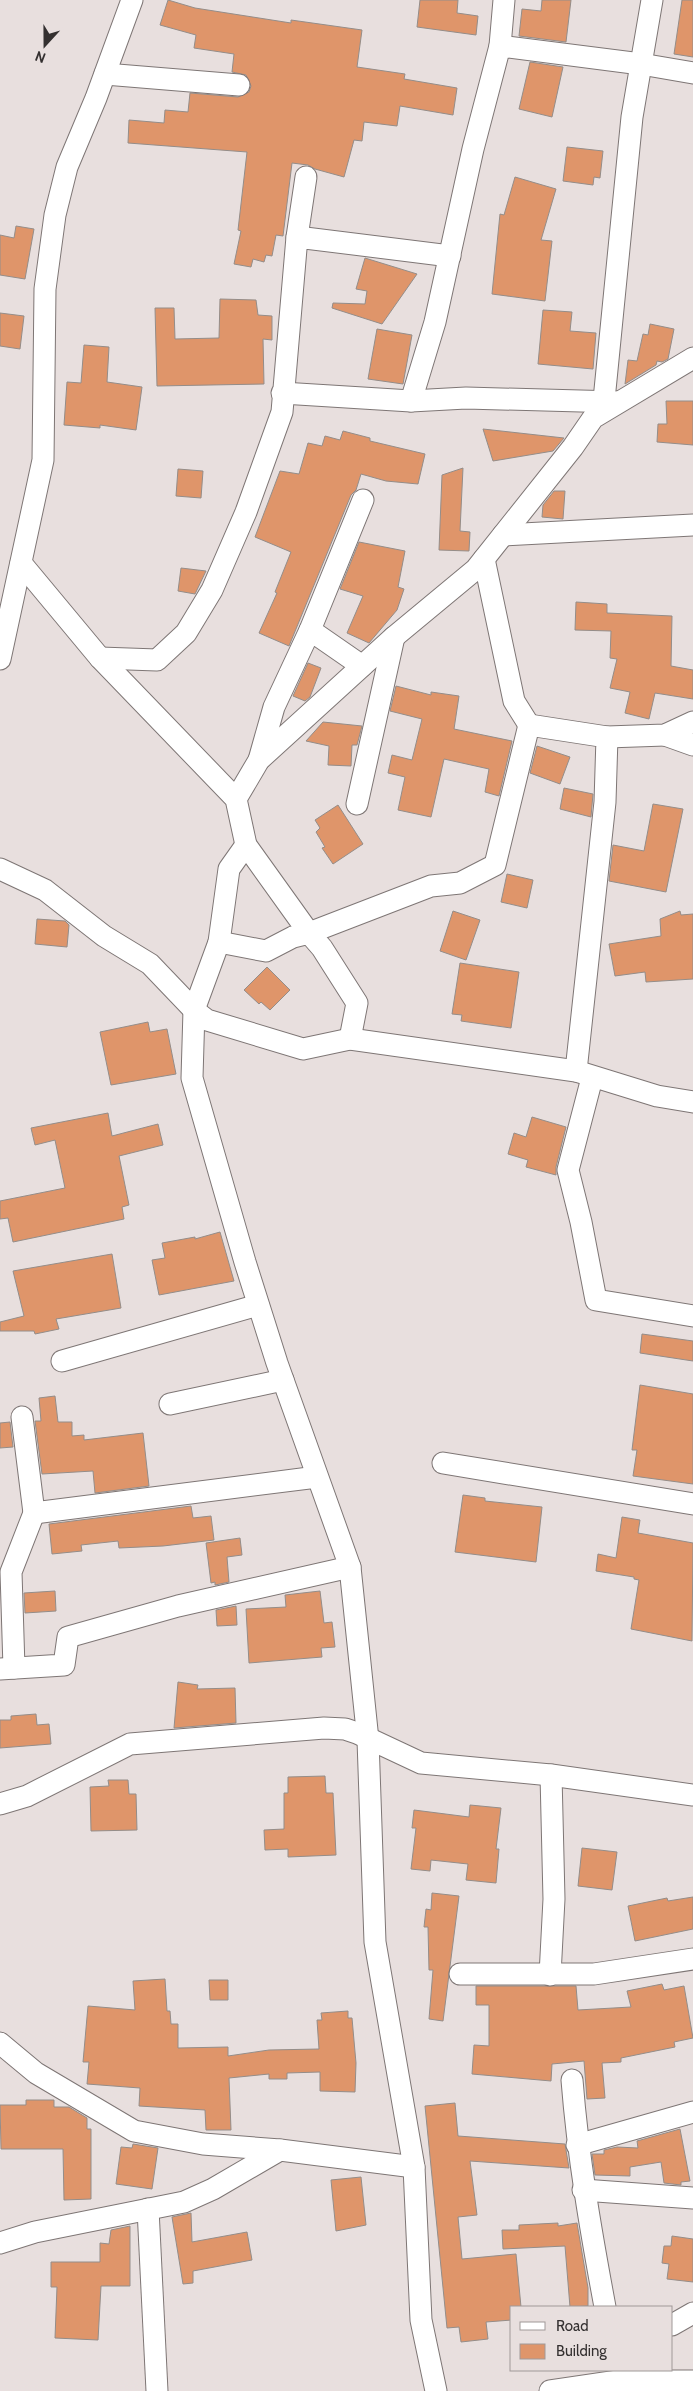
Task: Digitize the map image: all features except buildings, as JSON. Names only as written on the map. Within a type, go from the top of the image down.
[{"type":"street","points":[[0,659],[5,609],[21,563],[43,460],[45,289],[55,215],[67,167],[105,74],[132,0]]},
{"type":"street","points":[[411,401],[435,322],[473,150],[500,46],[504,0]]},
{"type":"street","points":[[612,402],[632,117],[652,0]]},
{"type":"street","points":[[500,46],[641,64],[693,73]]},
{"type":"street","points":[[105,74],[239,85]]},
{"type":"street","points":[[100,658],[157,660],[186,633],[212,590],[246,512],[282,412],[282,393],[297,237],[306,177]]},
{"type":"street","points":[[297,237],[450,256]]},
{"type":"street","points":[[259,760],[394,637],[476,569],[573,447],[593,418],[612,402],[690,364]]},
{"type":"street","points":[[282,393],[411,401],[466,398],[612,402]]},
{"type":"street","points":[[236,799],[259,760],[274,707],[310,630],[363,500]]},
{"type":"street","points":[[503,535],[693,525]]},
{"type":"street","points":[[219,942],[266,951],[293,937],[310,933],[432,886],[460,883],[495,865],[529,724],[514,701],[484,559]]},
{"type":"street","points":[[21,563],[100,658],[236,799],[246,845],[322,948],[357,1003],[350,1039]]},
{"type":"street","points":[[310,630],[362,666]]},
{"type":"street","points":[[357,804],[394,637]]},
{"type":"street","points":[[665,735],[693,722]]},
{"type":"street","points":[[529,724],[607,737],[665,735],[693,745]]},
{"type":"street","points":[[607,737],[605,802],[584,1075],[568,1170],[581,1222],[596,1300],[693,1316]]},
{"type":"street","points":[[246,845],[229,869],[219,942],[194,1010],[192,1078],[258,1305],[282,1380],[350,1567],[368,1740],[375,1942],[414,2168],[422,2320],[436,2391]]},
{"type":"street","points":[[0,869],[45,890],[104,936],[150,964],[206,1020],[303,1049],[350,1039],[584,1075],[657,1096],[693,1102]]},
{"type":"street","points":[[62,1361],[258,1305]]},
{"type":"street","points":[[170,1404],[282,1380]]},
{"type":"street","points":[[22,1416],[34,1513],[11,1572],[7,1668],[64,1665],[68,1637],[178,1606],[350,1567]]},
{"type":"street","points":[[443,1463],[693,1504]]},
{"type":"street","points":[[34,1513],[317,1477]]},
{"type":"street","points":[[0,1804],[27,1796],[130,1744],[324,1728],[345,1729],[357,1733],[368,1740],[422,1763],[551,1775],[692,1792]]},
{"type":"street","points":[[550,1975],[554,1899],[551,1775]]},
{"type":"street","points":[[460,1974],[594,1974],[693,1959]]},
{"type":"street","points":[[0,2043],[36,2072],[134,2131],[202,2144],[280,2150],[414,2168]]},
{"type":"street","points":[[572,2080],[583,2190],[605,2306]]},
{"type":"street","points":[[577,2145],[693,2112]]},
{"type":"street","points":[[0,2243],[35,2232],[184,2202],[213,2189],[280,2150]]},
{"type":"street","points":[[583,2190],[693,2198]]},
{"type":"street","points":[[148,2209],[157,2391]]},
{"type":"street","points":[[673,2324],[693,2313]]},
{"type":"street","points":[[550,2391],[618,2381],[693,2381]]}]
